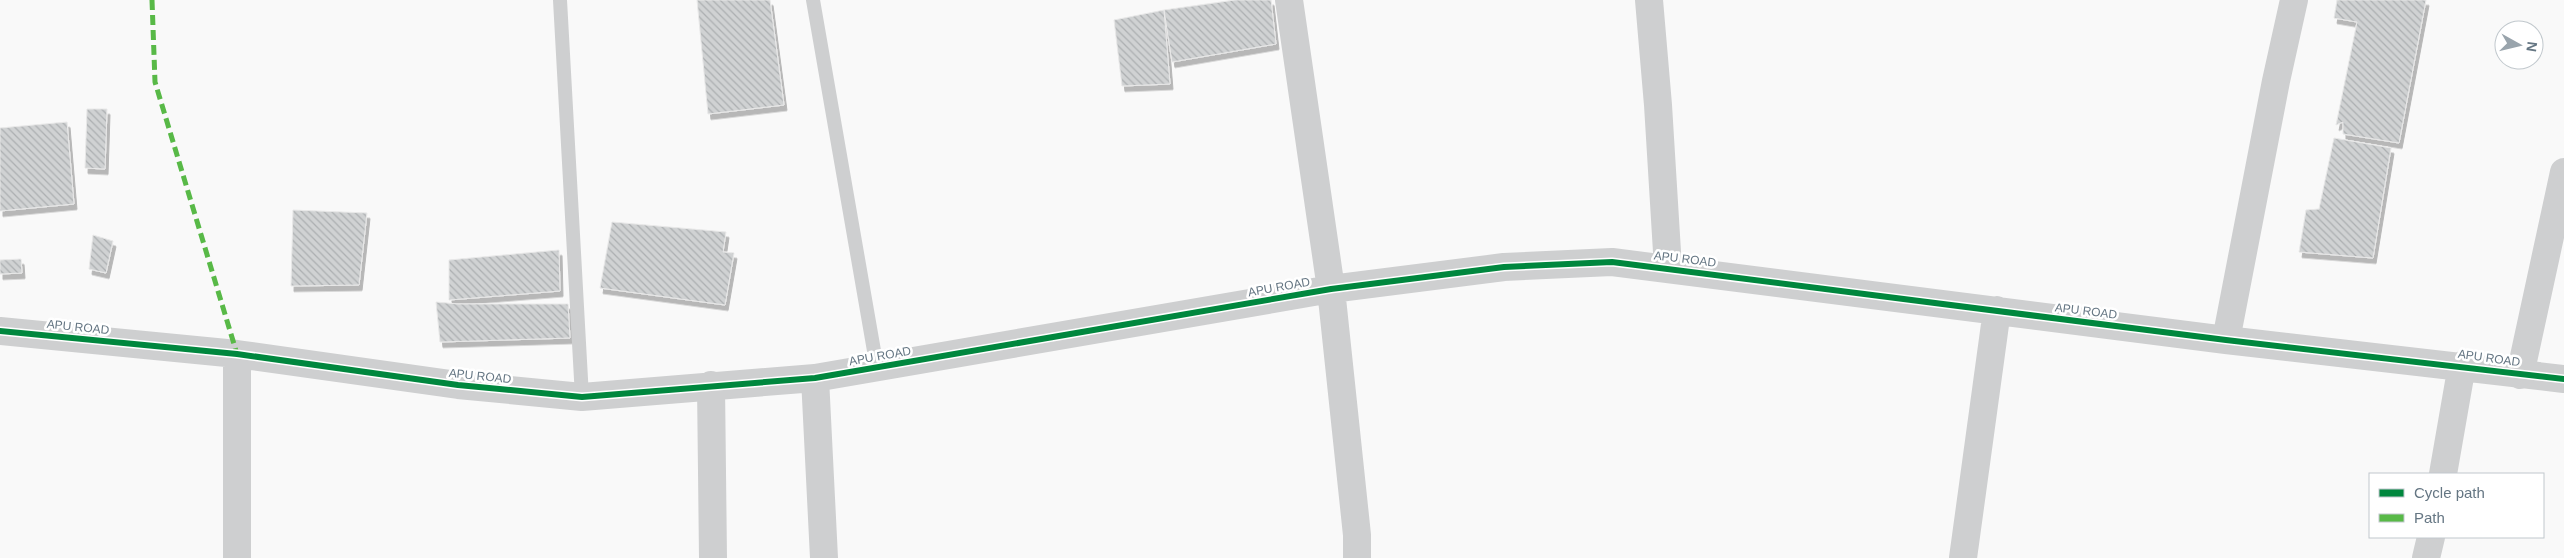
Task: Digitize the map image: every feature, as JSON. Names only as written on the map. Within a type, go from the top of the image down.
[{"type":"street","points":[[1289,0],[1332,289],[1357,535],[1357,558]]},
{"type":"street","points":[[1649,0],[1658,105],[1668,268]]},
{"type":"street","points":[[2226,340],[2276,81],[2294,0]]},
{"type":"street","points":[[2520,374],[2564,172]]},
{"type":"street","name":"APU ROAD","points":[[0,331],[237,354],[458,385],[582,398],[712,385],[815,378],[1332,289],[1504,267],[1612,262],[2226,340],[2462,365],[2520,374],[2564,378]]},
{"type":"street","points":[[1963,558],[1997,310]]},
{"type":"street","points":[[237,354],[237,558]]},
{"type":"street","points":[[2443,473],[2462,365]]},
{"type":"street","points":[[815,378],[824,558]]},
{"type":"street","points":[[712,385],[713,558]]},
{"type":"street","points":[[2426,558],[2431,538]]},
{"type":"lane","points":[[560,0],[582,398]]},
{"type":"lane","points":[[813,0],[877,368]]},
{"type":"building","points":[[697,0],[770,0],[784,105],[708,114]]},
{"type":"building","points":[[1235,0],[1271,0],[1276,44],[1172,62],[1164,10]]},
{"type":"building","points":[[2337,0],[2426,0],[2399,143],[2343,134],[2343,122],[2336,125],[2357,22],[2334,18]]},
{"type":"building","points":[[1164,10],[1170,84],[1122,86],[1114,20]]},
{"type":"building","points":[[87,109],[107,109],[105,169],[85,168]]},
{"type":"building","points":[[67,122],[74,204],[0,211],[0,128]]},
{"type":"building","points":[[2334,138],[2391,148],[2373,258],[2299,252],[2306,210],[2319,209]]},
{"type":"building","points":[[293,210],[367,213],[359,285],[291,286]]},
{"type":"building","points":[[612,222],[726,232],[723,252],[734,253],[725,305],[600,288]]},
{"type":"building","points":[[93,235],[113,241],[106,273],[89,269]]},
{"type":"building","points":[[559,250],[560,291],[449,300],[449,260]]},
{"type":"building","points":[[21,259],[22,273],[0,274],[0,260]]},
{"type":"building","points":[[436,302],[458,304],[568,304],[570,338],[440,342]]},
{"type":"marked path","points":[[152,0],[155,82],[237,354]]},
{"type":"cycle path","points":[[0,331],[237,354],[458,385],[582,397],[815,378],[1331,289],[1504,267],[1612,262],[2226,340],[2564,379]]}]
